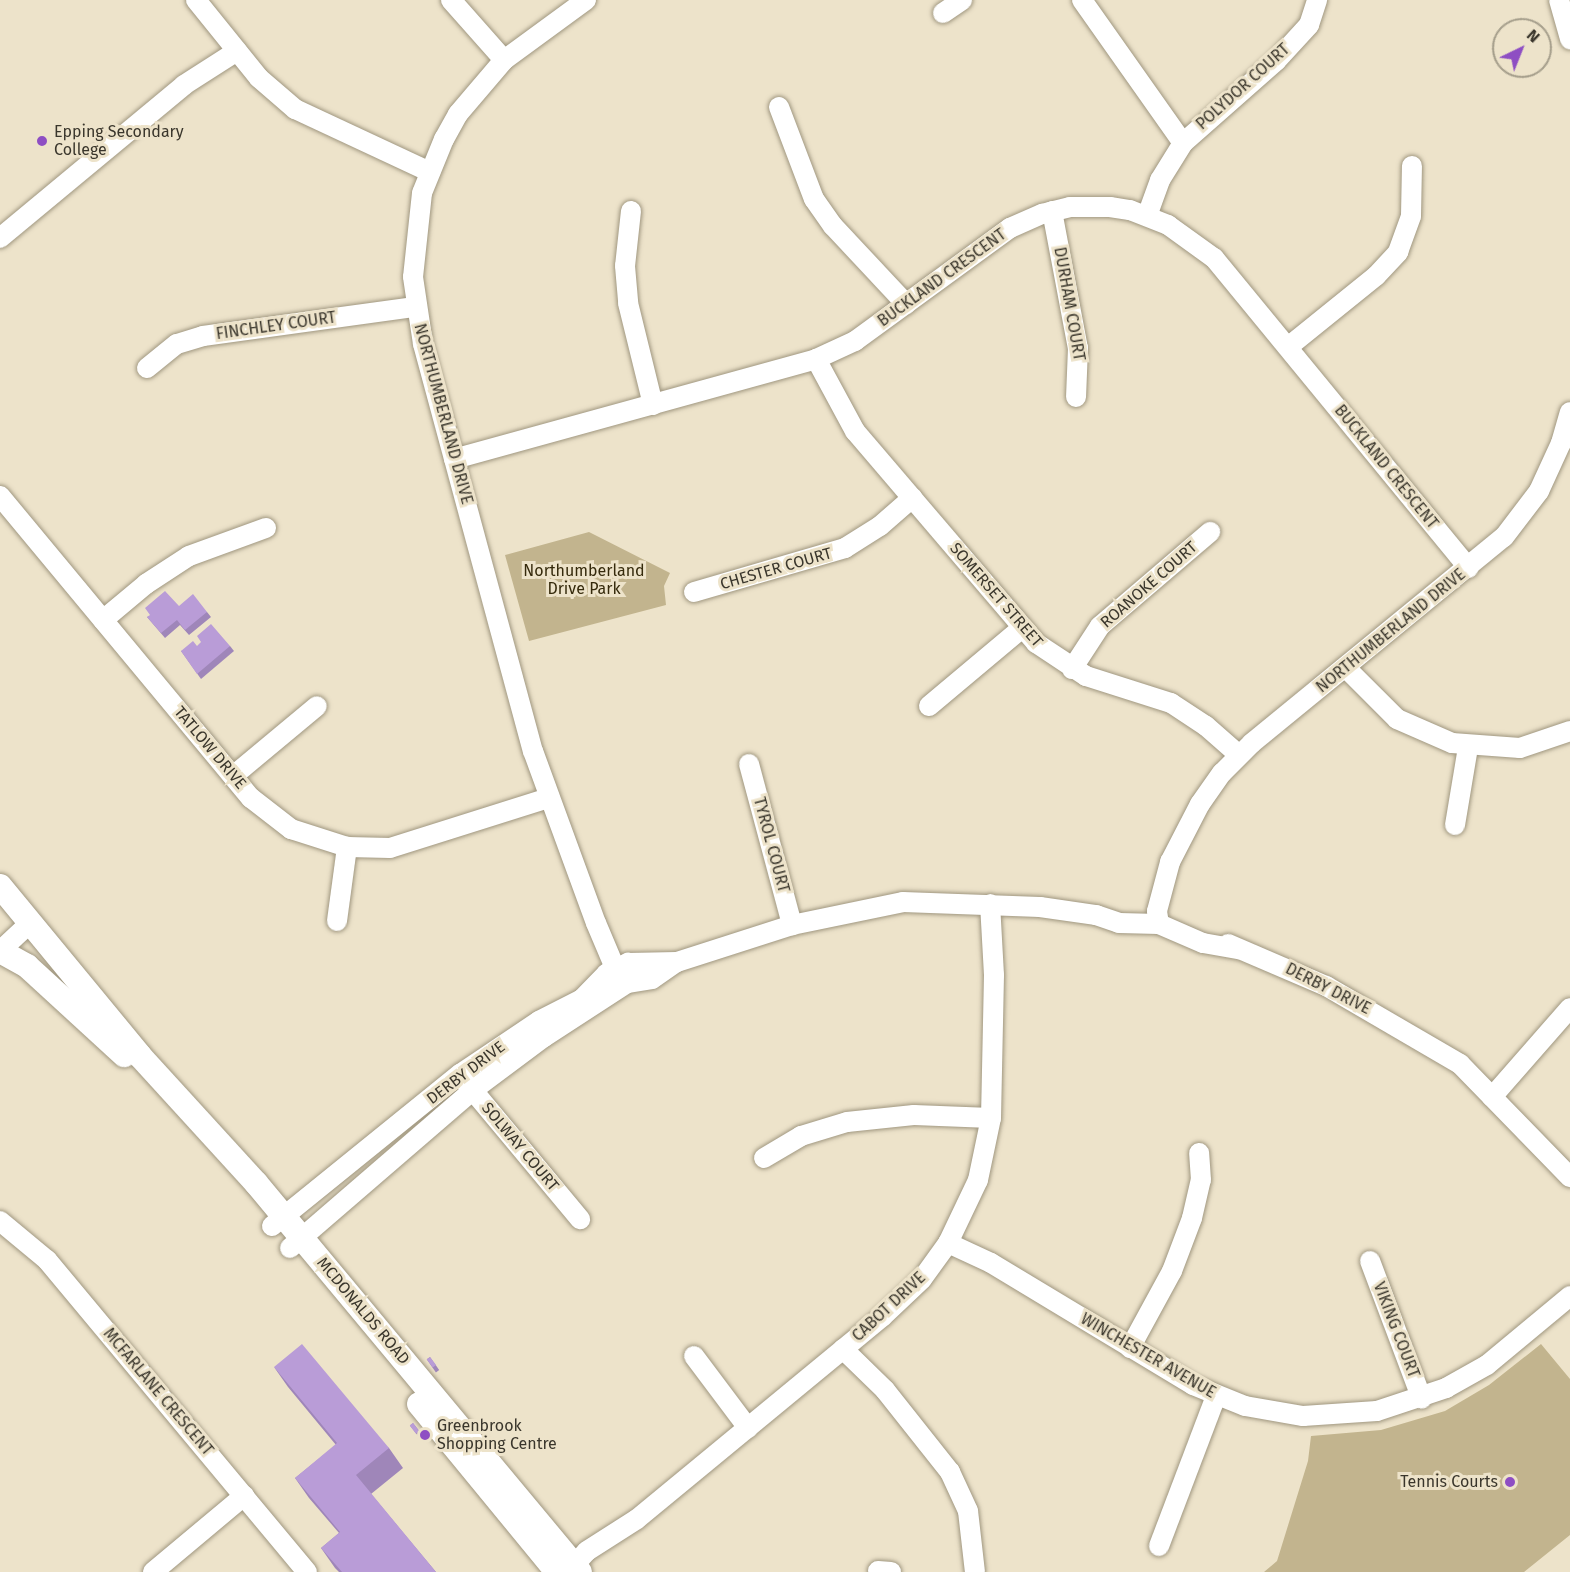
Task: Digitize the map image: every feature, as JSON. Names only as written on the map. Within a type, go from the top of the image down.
[{"type":"main road","name":"MCDONALDS ROAD","points":[[4,899],[30,923],[572,1570]]},
{"type":"main road","points":[[0,951],[27,966],[170,1097]]},
{"type":"main road","name":"MCDONALDS ROAD","points":[[140,1056],[170,1097],[278,1221]]},
{"type":"street","points":[[196,0],[278,97],[295,109],[319,123],[433,164]]},
{"type":"street","points":[[451,0],[504,60]]},
{"type":"street","name":"NORTHUMBERLAND DRIVE","points":[[586,0],[504,60],[459,114],[433,164],[416,224],[415,307],[454,459],[546,791],[622,972]]},
{"type":"street","points":[[943,13],[962,0]]},
{"type":"street","points":[[1082,0],[1184,142]]},
{"type":"street","name":"POLYDOR COURT","points":[[1147,216],[1165,171],[1184,142],[1276,61],[1309,25],[1317,0]]},
{"type":"street","points":[[1559,0],[1570,39]]},
{"type":"street","points":[[0,238],[233,45]]},
{"type":"street","points":[[778,107],[806,185],[818,206],[906,304]]},
{"type":"street","points":[[1288,347],[1376,276],[1398,252],[1411,216],[1412,166]]},
{"type":"street","name":"BUCKLAND CRESCENT","points":[[454,459],[816,359],[855,341],[994,238],[1026,220],[1052,211],[1088,206],[1147,216],[1183,233],[1214,258],[1469,568]]},
{"type":"street","points":[[631,211],[625,266],[628,303],[653,405]]},
{"type":"street","name":"DURHAM COURT","points":[[1052,211],[1078,348],[1076,397]]},
{"type":"street","name":"FINCHLEY COURT","points":[[147,368],[177,344],[203,336],[415,307]]},
{"type":"street","name":"SOMERSET STREET","points":[[816,359],[844,415],[1022,628],[1072,669],[1171,703],[1206,726],[1239,755]]},
{"type":"street","name":"NORTHUMBERLAND DRIVE","points":[[1161,916],[1175,890],[1186,832],[1210,789],[1239,755],[1504,537],[1539,490],[1561,443],[1570,412]]},
{"type":"street","name":"TATLOW DRIVE","points":[[0,496],[233,776],[262,809],[291,830],[347,847],[371,849],[408,845],[546,791]]},
{"type":"street","name":"CHESTER COURT","points":[[694,592],[845,548],[880,526],[912,498]]},
{"type":"street","points":[[103,620],[146,584],[189,556],[266,528]]},
{"type":"street","name":"ROANOKE COURT","points":[[1072,669],[1100,626],[1210,532]]},
{"type":"street","points":[[929,706],[1022,628]]},
{"type":"street","points":[[1346,668],[1398,719],[1433,737],[1467,747],[1520,748],[1570,731]]},
{"type":"street","points":[[233,776],[317,706]]},
{"type":"street","points":[[1455,825],[1467,747]]},
{"type":"street","name":"TYROL COURT","points":[[749,764],[792,925]]},
{"type":"street","points":[[337,921],[347,847]]},
{"type":"street","name":"DERBY DRIVE","points":[[278,1221],[460,1074],[538,1021],[582,999],[622,972],[677,962],[792,925],[864,912],[904,913],[934,906],[995,905],[1096,915],[1119,923],[1161,916],[1326,986],[1414,1036],[1461,1077],[1492,1097],[1570,1177]]},
{"type":"street","name":"CABOT DRIVE","points":[[572,1570],[748,1428],[905,1296],[951,1239],[978,1180],[991,1118],[995,905]]},
{"type":"street","points":[[0,951],[30,923]]},
{"type":"street","name":"DERBY DRIVE","points":[[296,1243],[473,1090],[544,1037],[622,972]]},
{"type":"street","points":[[1492,1097],[1570,1008]]},
{"type":"street","name":"SOLWAY COURT","points":[[460,1074],[580,1219]]},
{"type":"street","points":[[764,1158],[801,1136],[847,1122],[914,1115],[991,1118]]},
{"type":"street","points":[[1130,1348],[1172,1271],[1192,1218],[1202,1180],[1199,1154]]},
{"type":"street","name":"MCFARLANE CRESCENT","points":[[0,1221],[47,1260],[307,1572]]},
{"type":"street","name":"WINCHESTER AVENUE","points":[[951,1239],[1130,1348],[1216,1396],[1274,1413],[1331,1417],[1377,1411],[1422,1399],[1487,1365],[1570,1296]]},
{"type":"street","name":"VIKING COURT","points":[[1370,1261],[1422,1399]]},
{"type":"street","points":[[847,1345],[937,1453],[961,1491],[973,1533],[975,1572]]},
{"type":"street","points":[[694,1356],[748,1428]]},
{"type":"street","points":[[1160,1546],[1216,1396]]},
{"type":"street","points":[[153,1572],[244,1496]]},
{"type":"green space","name":"Northumberland Drive Park","points":[[589,532],[670,573],[664,586],[666,605],[529,641],[505,555]]},
{"type":"green space","points":[[1541,1344],[1570,1379],[1570,1535],[1524,1572],[1264,1572],[1277,1561],[1308,1461],[1311,1436],[1381,1430],[1445,1411],[1489,1385]]},
{"type":"building","points":[[165,591],[179,606],[193,594],[207,612],[185,630],[177,620],[161,633],[147,617],[150,615],[145,608]]},
{"type":"building","points":[[211,624],[230,646],[197,674],[181,651],[193,641],[197,646],[201,642],[197,636]]},
{"type":"building","points":[[302,1344],[389,1448],[356,1475],[436,1572],[342,1572],[321,1548],[340,1532],[295,1478],[337,1443],[274,1367]]},
{"type":"building","points":[[430,1357],[436,1365],[433,1367],[427,1359]]},
{"type":"building","points":[[413,1423],[419,1431],[416,1433],[410,1425]]},
{"type":"place","name":"Epping Secondary College","points":[[42,141]]},
{"type":"place","name":"Greenbrook Shopping Centre","points":[[425,1435]]},
{"type":"place","name":"Tennis Courts","points":[[1510,1482]]}]
